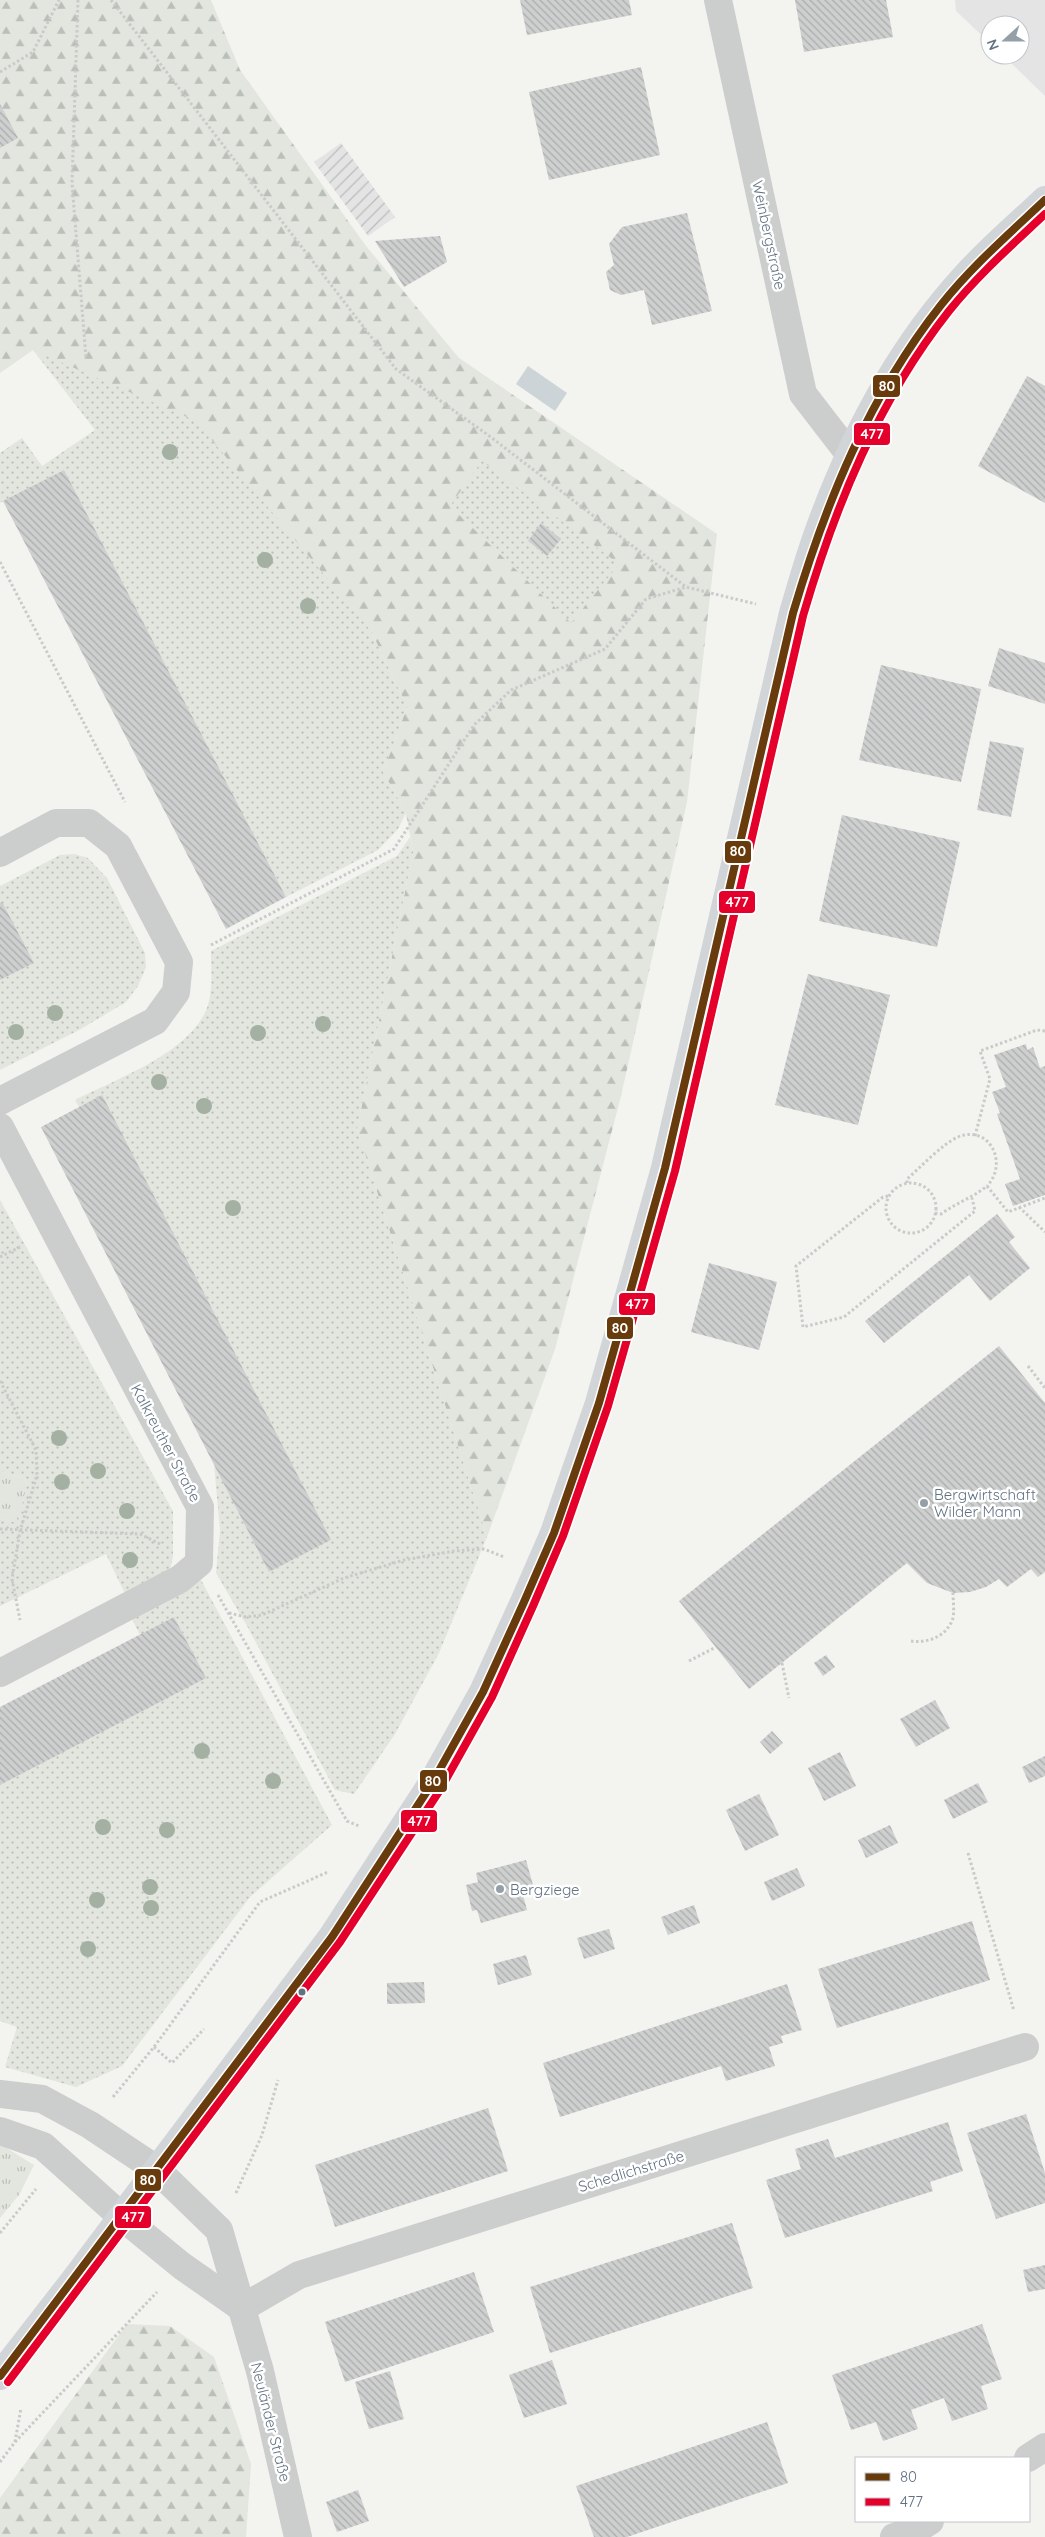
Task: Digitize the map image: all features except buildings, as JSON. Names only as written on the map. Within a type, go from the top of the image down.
[{"type":"main road","points":[[0,2376],[332,1937],[431,1785],[483,1692],[554,1533],[599,1403],[665,1168],[793,613],[818,531],[850,455],[887,385],[926,325],[966,276],[1045,200]]},
{"type":"street","name":"Weinbergstraße","points":[[718,0],[803,394],[850,455]]},
{"type":"street","points":[[0,853],[56,823],[90,823],[118,846],[179,962],[176,992],[155,1022],[0,1101]]},
{"type":"street","name":"Kalkreuther Straße","points":[[0,1127],[200,1507],[199,1563]]},
{"type":"street","points":[[0,1673],[180,1579],[199,1563]]},
{"type":"street","name":"Schedlichstraße","points":[[242,2308],[299,2276],[1025,2047]]},
{"type":"street","points":[[0,2094],[42,2099],[90,2124],[156,2169]]},
{"type":"street","points":[[0,2131],[43,2146],[60,2159],[122,2217],[182,2266],[242,2308]]},
{"type":"street","name":"Neuländer Straße","points":[[156,2169],[219,2230],[273,2424],[298,2537]]},
{"type":"street","points":[[1030,2457],[1045,2447]]},
{"type":"street","points":[[894,2537],[916,2530],[928,2522]]},
{"type":"path","points":[[0,72],[33,52],[59,0]]},
{"type":"path","points":[[78,0],[72,183],[86,358]]},
{"type":"path","points":[[111,0],[396,369],[488,434],[686,587],[793,613]]},
{"type":"path","points":[[0,562],[134,820],[118,846]]},
{"type":"path","points":[[179,962],[394,849],[474,725],[511,690],[605,649],[646,600],[686,587]]},
{"type":"path","points":[[976,1136],[990,1079],[980,1051],[1037,1030],[1045,1031]]},
{"type":"path","points":[[907,1183],[907,1179],[957,1138],[976,1136],[991,1145],[996,1153],[997,1171],[987,1186],[972,1198],[954,1205],[941,1214],[935,1213]]},
{"type":"path","points":[[888,1196],[886,1213],[889,1221],[902,1232],[920,1231],[927,1227],[935,1213],[934,1198],[923,1185],[907,1183],[899,1185],[888,1196],[884,1197],[796,1266],[803,1327],[844,1317],[975,1211],[972,1198]]},
{"type":"path","points":[[987,1186],[1008,1212],[1045,1198]]},
{"type":"path","points":[[1019,1208],[1045,1232]]},
{"type":"path","points":[[1028,1366],[1045,1388]]},
{"type":"path","points":[[0,1381],[36,1450],[37,1475],[20,1531],[12,1579],[20,1619],[38,1654]]},
{"type":"path","points":[[0,1529],[140,1534],[199,1563],[347,1821],[395,1842]]},
{"type":"path","points":[[228,1613],[246,1617],[262,1615],[344,1578],[404,1560],[454,1551],[484,1549],[538,1569]]},
{"type":"path","points":[[911,1641],[925,1643],[940,1635],[952,1621],[953,1592]]},
{"type":"path","points":[[689,1661],[716,1648]]},
{"type":"path","points":[[782,1663],[789,1698]]},
{"type":"path","points":[[968,1854],[1025,2047]]},
{"type":"path","points":[[90,2124],[154,2047],[260,1902],[332,1870]]},
{"type":"path","points":[[154,2047],[172,2063],[204,2029]]},
{"type":"path","points":[[219,2230],[262,2135],[278,2080]]},
{"type":"path","points":[[0,2233],[60,2159]]},
{"type":"path","points":[[0,2462],[15,2442],[182,2266]]},
{"type":"shaded area","points":[[955,0],[1045,0],[1045,96],[1013,65],[1030,65],[1030,15],[980,15],[980,34],[956,11]]},
{"type":"shaded area","points":[[341,143],[395,217],[368,236],[314,162]]},
{"type":"shaded area","points":[[528,366],[567,393],[555,411],[516,384]]},
{"type":"green space","points":[[0,0],[211,0],[240,70],[366,246],[459,358],[717,534],[687,802],[621,1096],[555,1349],[487,1537],[357,1129],[413,852],[406,813],[383,772],[407,707],[371,631],[33,350],[0,373]]},
{"type":"green space","points":[[33,350],[196,421],[371,631],[407,707],[383,772],[406,813],[398,829],[378,850],[286,897],[64,470],[0,503],[0,453],[22,438],[42,466],[95,430]]},
{"type":"green space","points":[[482,461],[619,564],[571,623],[450,506]]},
{"type":"green space","points":[[410,837],[413,852],[357,1129],[487,1537],[439,1653],[395,1734],[354,1794],[335,1790],[247,1626],[216,1573],[220,1530],[214,1464],[269,1572],[331,1540],[75,1100],[151,1062],[187,1037],[200,1022],[210,999],[211,951],[397,856]]},
{"type":"green space","points":[[74,854],[88,858],[107,878],[145,953],[146,967],[138,986],[126,1002],[81,1029],[0,1070],[0,980],[34,963],[0,903],[0,886],[60,855]]},
{"type":"green space","points":[[0,1200],[173,1511],[173,1557],[169,1574],[127,1598],[106,1554],[0,1606],[0,1518],[13,1522],[19,1519],[27,1484],[24,1478],[0,1471]]},
{"type":"green space","points":[[0,1471],[24,1478],[27,1484],[19,1520],[13,1522],[0,1518]]},
{"type":"green space","points":[[201,1580],[332,1825],[250,1897],[122,2066],[76,2087],[5,2067],[17,2027],[0,2021],[0,1785],[205,1677],[174,1617],[140,1635],[131,1617]]},
{"type":"green space","points":[[0,2144],[34,2165],[19,2195],[0,2218]]},
{"type":"green space","points":[[127,2324],[170,2326],[214,2357],[251,2464],[246,2537],[0,2537],[0,2498]]},
{"type":"transit line","name":"80","points":[[0,2376],[332,1937],[431,1785],[483,1692],[554,1533],[599,1403],[665,1168],[793,613],[835,491],[871,413],[915,340],[965,277],[1045,200]]},
{"type":"transit line","name":"477","points":[[8,2382],[340,1942],[440,1790],[492,1697],[563,1536],[608,1406],[675,1171],[803,616],[829,535],[861,456],[880,418],[924,345],[949,311],[972,285],[1045,214]]},
{"type":"place","name":"Bergwirtschaft Wilder Mann","points":[[924,1503]]},
{"type":"place","name":"Bergziege","points":[[500,1889]]}]
